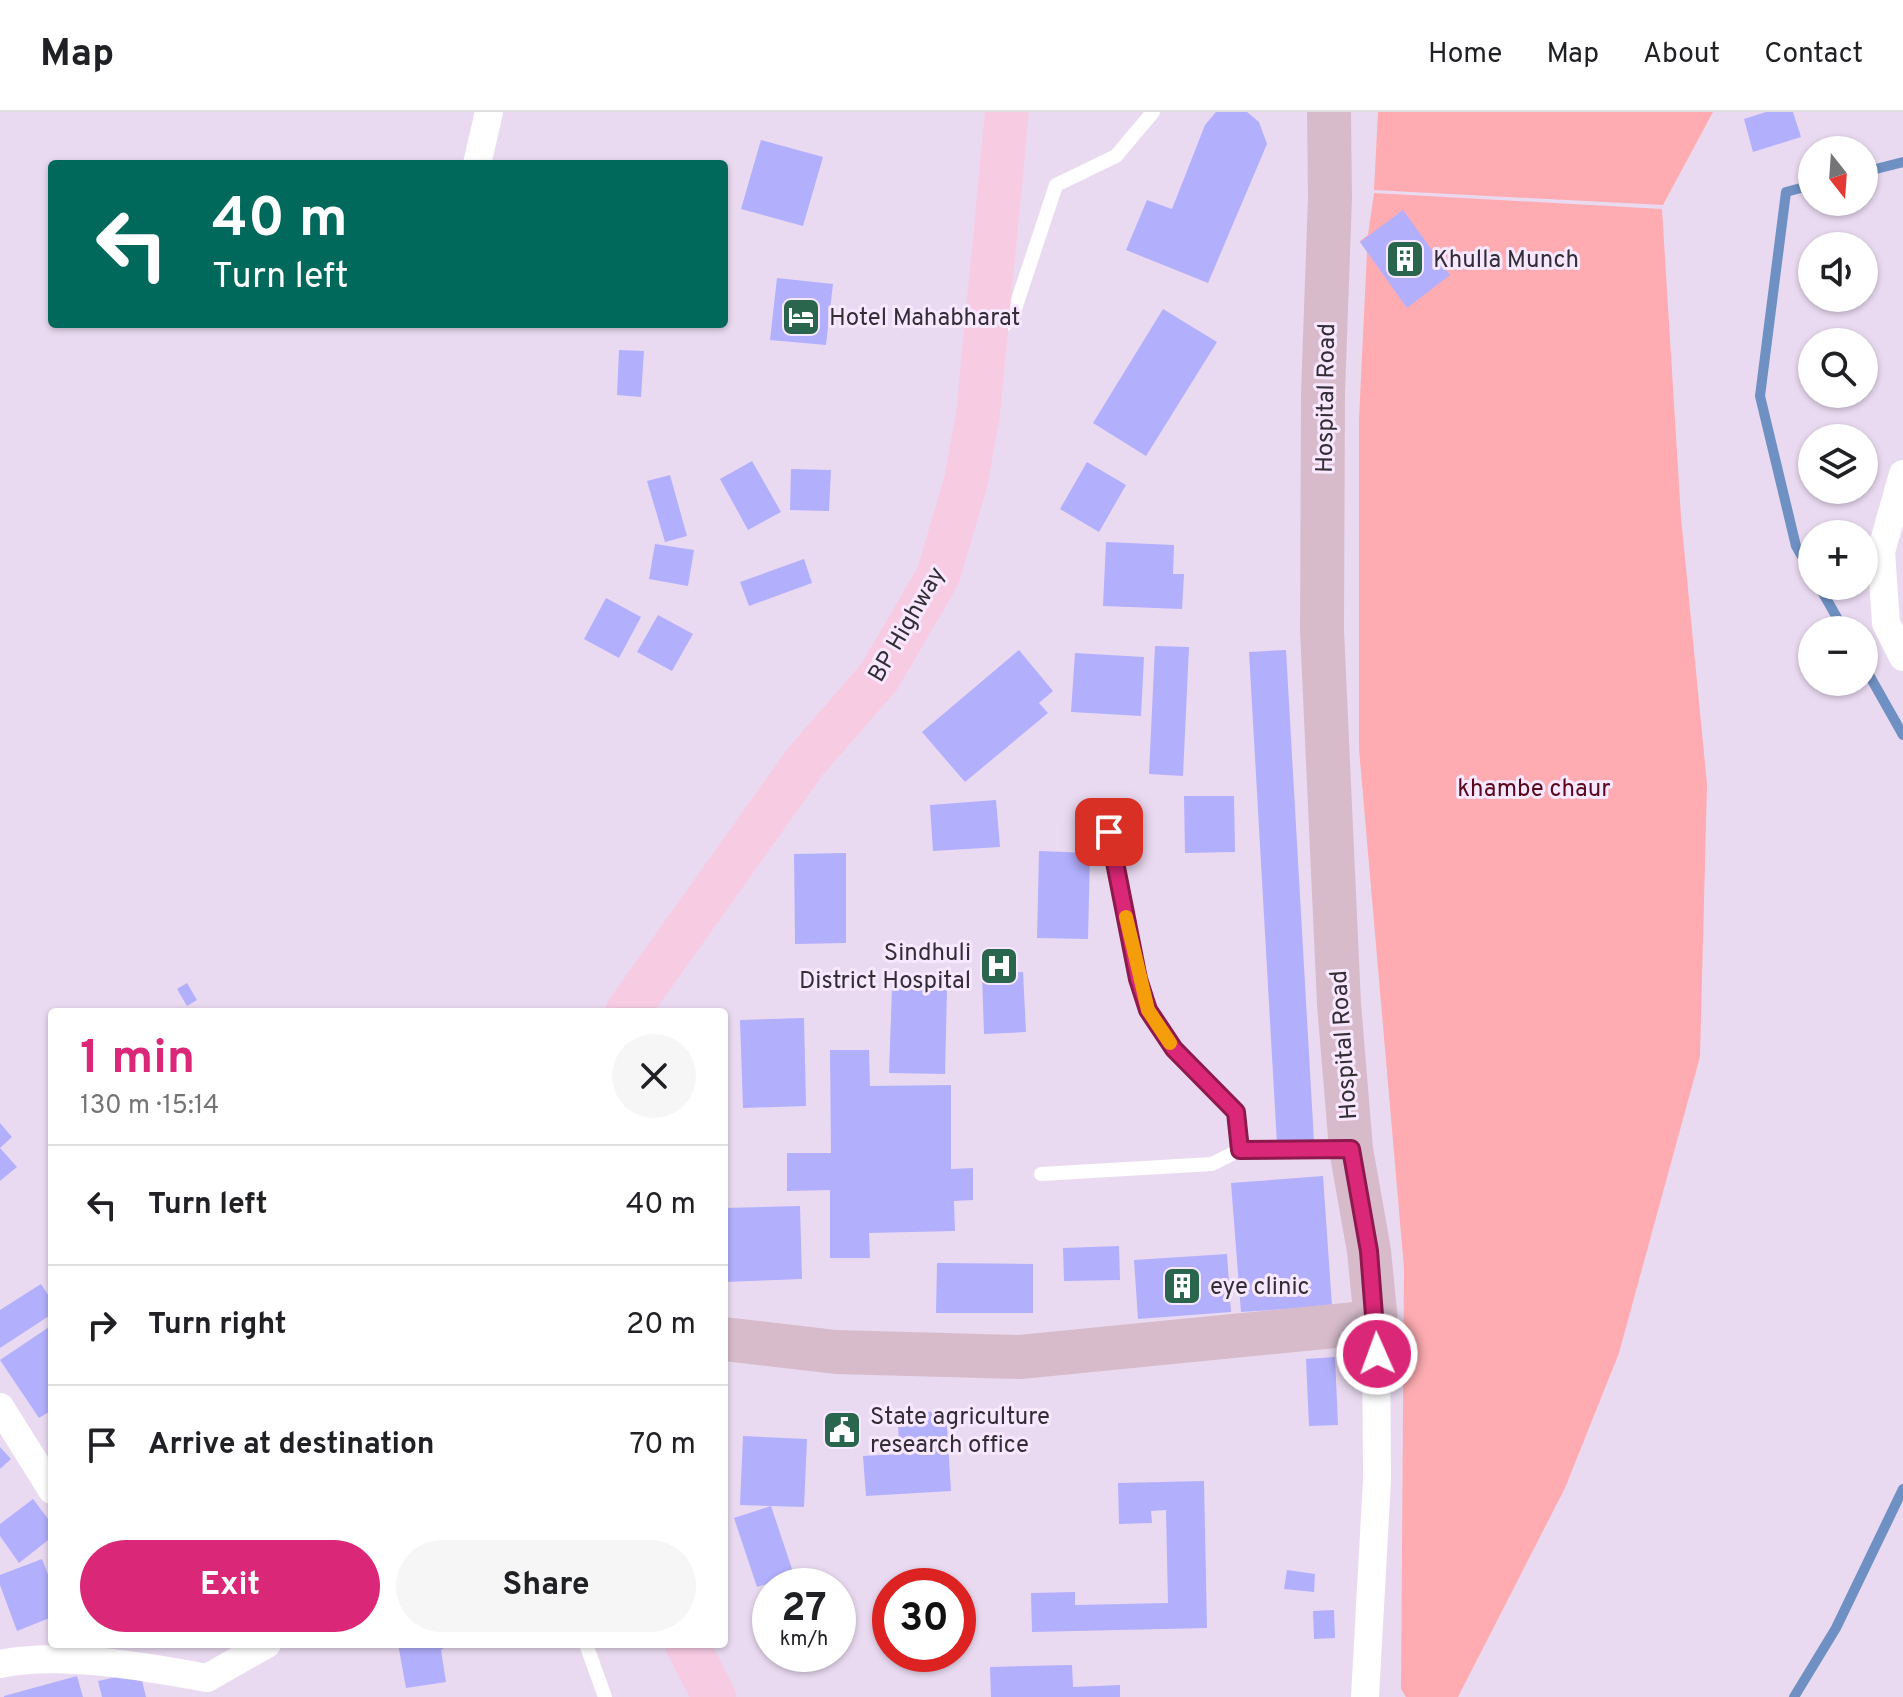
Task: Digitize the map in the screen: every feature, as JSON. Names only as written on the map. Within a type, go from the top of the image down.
[{"type":"highway","name":"BP Highway","points":[[630,1008],[805,762],[879,677],[938,576],[966,481],[987,341],[1007,112]]},
{"type":"highway","points":[[689,1648],[714,1697]]},
{"type":"main road","name":"Hospital Road","points":[[1329,112],[1322,630],[1339,1004],[1351,1149],[1369,1251],[1376,1322]]},
{"type":"main road","points":[[728,1339],[836,1352],[1020,1357],[1376,1322]]},
{"type":"street","points":[[478,160],[489,112]]},
{"type":"street","points":[[1903,474],[1881,552],[1886,623],[1903,657]]},
{"type":"street","points":[[1365,1697],[1377,1480],[1376,1322]]},
{"type":"street","points":[[0,1407],[48,1484]]},
{"type":"street","points":[[146,1648],[159,1669]]},
{"type":"street","points":[[0,1664],[27,1658],[159,1669],[207,1678],[260,1648]]},
{"type":"lane","points":[[987,341],[1012,318],[1056,185],[1116,156],[1153,112]]},
{"type":"lane","points":[[1109,832],[1138,979],[1148,1010],[1174,1049],[1236,1112],[1240,1150]]},
{"type":"lane","points":[[1041,1174],[1212,1164],[1240,1150],[1351,1149]]},
{"type":"lane","points":[[587,1648],[605,1697]]},
{"type":"green space","points":[[1378,112],[1713,112],[1663,205],[1374,190]]},
{"type":"green space","name":"khambe chaur","points":[[1374,193],[1662,209],[1681,517],[1707,784],[1700,1057],[1619,1353],[1565,1488],[1458,1697],[1406,1697],[1401,1689],[1404,1268],[1359,749],[1359,419],[1367,252],[1360,241],[1368,235]]},
{"type":"building","points":[[1216,112],[1247,112],[1259,122],[1267,144],[1208,283],[1126,250],[1147,200],[1172,209],[1205,125]]},
{"type":"building","points":[[1766,112],[1793,112],[1801,136],[1753,152],[1744,119]]},
{"type":"building","points":[[761,140],[823,157],[803,226],[741,209]]},
{"type":"building","name":"Khulla Munch","points":[[1403,210],[1450,275],[1407,308],[1360,242]]},
{"type":"building","points":[[777,278],[833,284],[826,345],[770,340]]},
{"type":"building","points":[[1163,309],[1217,342],[1146,456],[1093,423]]},
{"type":"building","points":[[619,350],[644,351],[641,397],[617,395]]},
{"type":"building","points":[[752,461],[781,512],[748,530],[720,479]]},
{"type":"building","points":[[1087,462],[1126,485],[1099,532],[1060,509]]},
{"type":"building","points":[[791,469],[831,470],[829,511],[790,510]]},
{"type":"building","points":[[670,475],[687,536],[665,542],[647,481]]},
{"type":"building","points":[[1106,542],[1174,545],[1173,574],[1184,574],[1182,609],[1103,606]]},
{"type":"building","points":[[655,544],[694,550],[688,586],[649,579]]},
{"type":"building","points":[[804,559],[812,583],[749,606],[740,582]]},
{"type":"building","points":[[606,598],[641,617],[619,658],[584,639]]},
{"type":"building","points":[[658,615],[693,634],[672,671],[637,652]]},
{"type":"building","points":[[1155,646],[1189,647],[1183,776],[1149,774]]},
{"type":"building","points":[[1019,650],[1053,691],[1039,703],[1048,713],[965,782],[922,732]]},
{"type":"building","points":[[1286,650],[1314,1142],[1277,1144],[1249,652]]},
{"type":"building","points":[[1075,653],[1144,657],[1141,716],[1071,712]]},
{"type":"building","points":[[1184,796],[1234,796],[1235,852],[1185,853]]},
{"type":"building","points":[[996,800],[1000,847],[933,851],[930,805]]},
{"type":"building","points":[[1039,851],[1090,853],[1088,939],[1037,938]]},
{"type":"building","points":[[846,853],[846,943],[795,944],[794,854]]},
{"type":"building","points":[[1023,972],[1026,1032],[984,1034],[982,974]]},
{"type":"building","points":[[187,983],[197,1000],[187,1006],[177,989]]},
{"type":"building","points":[[892,988],[947,990],[945,1074],[889,1073]]},
{"type":"building","points":[[804,1018],[806,1106],[743,1108],[740,1020]]},
{"type":"building","points":[[830,1050],[869,1050],[870,1086],[951,1085],[951,1169],[973,1168],[973,1200],[954,1201],[955,1231],[869,1233],[870,1258],[830,1258],[830,1190],[787,1191],[787,1153],[831,1153]]},
{"type":"building","points":[[0,1123],[12,1137],[0,1148]]},
{"type":"building","points":[[0,1148],[17,1167],[0,1181]]},
{"type":"building","points":[[1323,1176],[1332,1306],[1241,1312],[1231,1183]]},
{"type":"building","points":[[800,1206],[802,1279],[728,1282],[728,1208]]},
{"type":"building","points":[[1119,1246],[1120,1280],[1064,1281],[1063,1248]]},
{"type":"building","name":"eye clinic","points":[[1227,1254],[1231,1312],[1138,1319],[1134,1260]]},
{"type":"building","points":[[937,1263],[1033,1264],[1033,1313],[936,1313]]},
{"type":"building","points":[[41,1284],[48,1295],[48,1317],[0,1348],[0,1310]]},
{"type":"building","points":[[48,1328],[48,1412],[39,1418],[0,1360]]},
{"type":"building","points":[[1335,1357],[1338,1425],[1309,1426],[1306,1359]]},
{"type":"building","points":[[946,1411],[951,1491],[866,1496],[863,1456],[900,1454],[897,1413]]},
{"type":"building","points":[[743,1436],[807,1439],[804,1507],[740,1505]]},
{"type":"building","points":[[0,1447],[11,1459],[0,1469]]},
{"type":"building","points":[[1204,1481],[1207,1628],[1032,1632],[1031,1593],[1075,1592],[1075,1605],[1168,1603],[1166,1510],[1151,1511],[1152,1523],[1119,1524],[1118,1483]]},
{"type":"building","points":[[33,1499],[48,1519],[48,1540],[19,1563],[0,1536],[0,1524]]},
{"type":"building","points":[[771,1506],[792,1568],[752,1568],[752,1572],[734,1518]]},
{"type":"building","points":[[42,1559],[48,1575],[48,1619],[17,1631],[0,1585],[0,1575]]},
{"type":"building","points":[[1287,1570],[1315,1574],[1314,1592],[1284,1589]]},
{"type":"building","points":[[1334,1610],[1335,1638],[1314,1639],[1313,1611]]},
{"type":"building","points":[[399,1648],[444,1648],[441,1650],[446,1682],[406,1688]]},
{"type":"building","points":[[1072,1665],[1073,1687],[1120,1685],[1120,1697],[991,1697],[990,1667]]},
{"type":"building","points":[[140,1672],[146,1697],[102,1697],[98,1681]]},
{"type":"building","points":[[77,1676],[83,1697],[4,1697],[4,1696]]},
{"type":"waterway","points":[[1878,168],[1903,162]]},
{"type":"waterway","points":[[1798,189],[1786,192],[1760,396],[1798,550]]},
{"type":"waterway","points":[[1827,600],[1836,616]]},
{"type":"waterway","points":[[1878,691],[1903,735]]},
{"type":"waterway","points":[[1794,1697],[1836,1628],[1903,1489]]},
{"type":"slow traffic","points":[[1126,917],[1138,979],[1148,1010],[1170,1043]]},
{"type":"place","name":"Khulla Munch","points":[[1405,259]]},
{"type":"place","name":"Hotel Mahabharat","points":[[801,317]]},
{"type":"place","name":"Sindhuli District Hospital","points":[[999,966]]},
{"type":"place","name":"eye clinic","points":[[1182,1286]]},
{"type":"place","name":"State agriculture research office","points":[[842,1430]]},
{"type":"route","points":[[1109,832],[1138,979],[1148,1010],[1174,1049],[1236,1112],[1240,1150],[1351,1149],[1369,1251],[1377,1354]]}]
